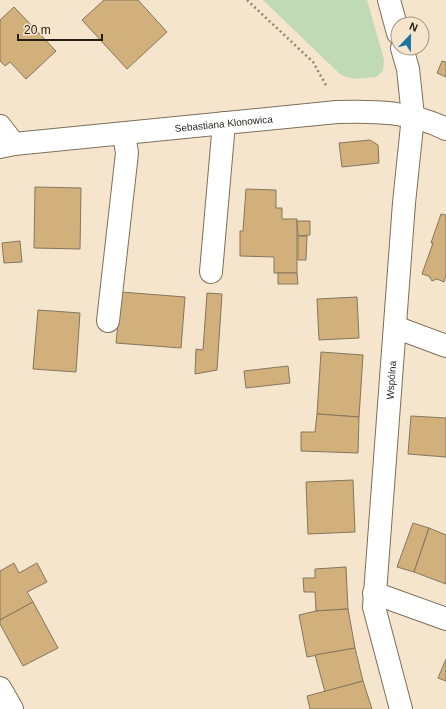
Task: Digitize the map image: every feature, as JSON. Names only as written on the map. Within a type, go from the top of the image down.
[{"type":"street","points":[[389,0],[393,16]]},
{"type":"street","name":"Wspólna","points":[[401,709],[374,607],[374,593],[404,203],[413,116],[408,69],[404,56]]},
{"type":"street","name":"Sebastiana Klonowica","points":[[7,146],[337,112],[378,111],[413,116],[446,129]]},
{"type":"street","points":[[211,272],[224,123]]},
{"type":"street","points":[[0,126],[7,146]]},
{"type":"street","points":[[108,321],[127,153],[124,134]]},
{"type":"street","points":[[394,327],[446,346]]},
{"type":"street","points":[[374,593],[446,619]]},
{"type":"street","points":[[0,688],[12,709]]},
{"type":"path","points":[[247,0],[313,62],[329,91],[337,112]]},
{"type":"green space","points":[[263,0],[367,0],[384,60],[383,71],[376,77],[354,79],[341,75]]},
{"type":"building","points":[[104,0],[138,0],[167,32],[127,69],[82,20]]},
{"type":"building","points":[[14,7],[56,51],[26,79],[10,62],[5,66],[0,61],[0,20]]},
{"type":"building","points":[[442,61],[446,62],[446,77],[437,73]]},
{"type":"building","points":[[370,140],[378,145],[379,163],[342,167],[339,143]]},
{"type":"building","points":[[35,187],[81,188],[80,249],[34,248]]},
{"type":"building","points":[[246,189],[276,190],[276,208],[282,208],[282,219],[297,219],[297,273],[274,273],[274,257],[240,256],[240,231],[243,231]]},
{"type":"building","points":[[441,214],[446,215],[446,275],[444,282],[437,279],[432,281],[429,276],[422,274]]},
{"type":"building","points":[[297,221],[310,221],[310,235],[298,236]]},
{"type":"building","points":[[298,236],[307,236],[306,260],[298,260]]},
{"type":"building","points":[[20,241],[22,262],[4,263],[2,243]]},
{"type":"building","points":[[278,273],[297,273],[298,284],[278,284]]},
{"type":"building","points":[[121,292],[185,297],[181,348],[116,343]]},
{"type":"building","points":[[207,293],[222,294],[217,370],[195,374],[196,349],[203,350]]},
{"type":"building","points":[[357,297],[359,338],[319,340],[317,299]]},
{"type":"building","points":[[38,310],[80,313],[76,372],[33,369]]},
{"type":"building","points":[[321,352],[363,355],[359,417],[317,414]]},
{"type":"building","points":[[288,366],[290,383],[246,388],[244,371]]},
{"type":"building","points":[[317,414],[359,417],[358,453],[301,451],[301,432],[315,432]]},
{"type":"building","points":[[411,416],[446,418],[446,457],[408,454]]},
{"type":"building","points":[[353,480],[355,532],[308,534],[306,482]]},
{"type":"building","points":[[413,523],[429,528],[414,572],[397,567]]},
{"type":"building","points":[[429,528],[446,535],[446,584],[414,572]]},
{"type":"building","points":[[14,563],[19,573],[37,563],[47,582],[27,592],[33,602],[0,620],[0,571]]},
{"type":"building","points":[[346,567],[348,609],[316,611],[315,592],[304,592],[303,578],[315,578],[315,569]]},
{"type":"building","points":[[33,602],[58,648],[23,666],[0,624],[0,620]]},
{"type":"building","points":[[348,609],[355,648],[307,657],[299,615],[316,611]]},
{"type":"building","points":[[355,648],[363,681],[325,692],[315,655]]},
{"type":"building","points":[[446,659],[446,681],[438,678]]},
{"type":"building","points":[[363,681],[372,709],[310,709],[307,696]]}]
